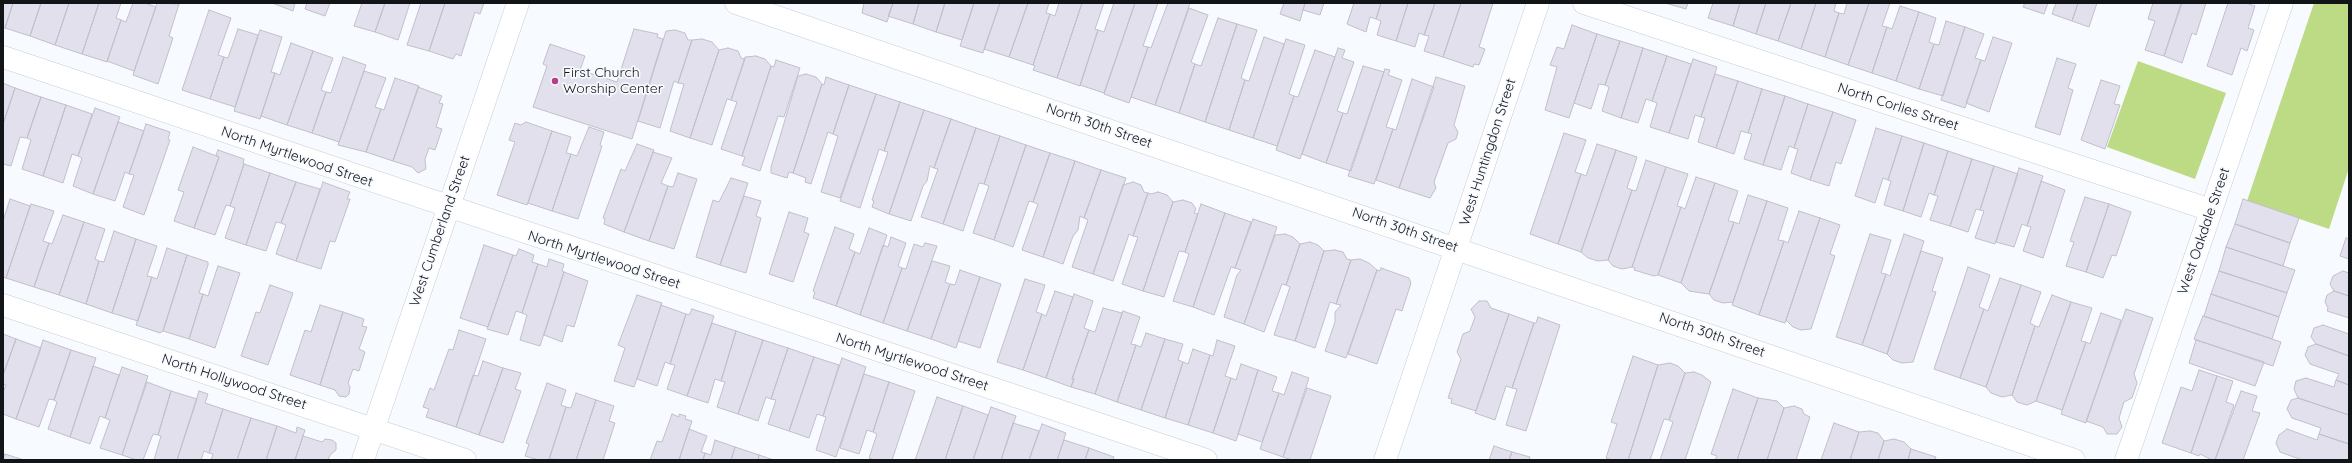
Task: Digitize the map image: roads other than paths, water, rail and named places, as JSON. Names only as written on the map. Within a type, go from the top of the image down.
[{"type":"street","name":"West Cumberland Street","points":[[363,460],[518,3]]},
{"type":"street","name":"North 30th Street","points":[[736,3],[1456,247],[2074,460]]},
{"type":"street","name":"West Huntingdon Street","points":[[1385,460],[1538,3]]},
{"type":"street","name":"North Corlies Street","points":[[1584,3],[2211,210]]},
{"type":"street","name":"West Oakdale Street","points":[[2126,460],[2282,3]]},
{"type":"street","name":"North Myrtlewood Street","points":[[3,57],[448,208],[1206,460]]},
{"type":"street","name":"North Hollywood Street","points":[[3,305],[465,460]]},
{"type":"place","name":"First Church Worship Center","points":[[555,81]]}]
